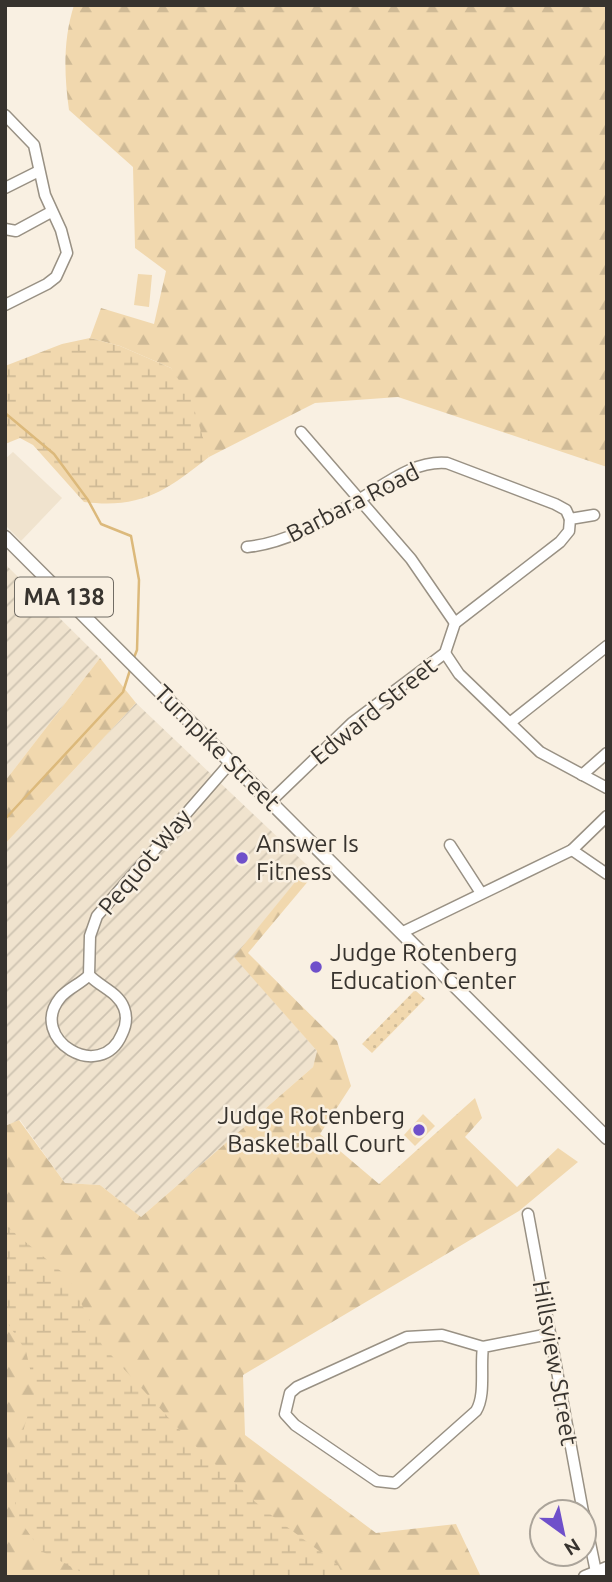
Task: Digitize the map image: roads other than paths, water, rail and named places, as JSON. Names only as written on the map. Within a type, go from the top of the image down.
[{"type":"main road","name":"Turnpike Street","points":[[5,537],[607,1138]]},
{"type":"street","points":[[5,115],[34,145],[51,212],[67,253],[62,266],[47,284],[5,305]]},
{"type":"street","points":[[5,188],[39,171]]},
{"type":"street","points":[[5,229],[16,231],[51,212]]},
{"type":"street","points":[[301,432],[411,559],[455,623],[560,541],[569,531],[570,519],[594,515]]},
{"type":"street","name":"Barbara Road","points":[[247,547],[271,544],[293,535],[397,476],[433,462],[447,463],[555,504],[566,510],[570,519]]},
{"type":"street","name":"Edward Street","points":[[270,802],[352,723],[445,653],[455,623]]},
{"type":"street","points":[[511,723],[607,646]]},
{"type":"street","points":[[445,653],[459,674],[550,759],[607,788]]},
{"type":"street","points":[[582,775],[607,753]]},
{"type":"street","name":"Pequot Way","points":[[89,975],[90,936],[101,909],[231,762]]},
{"type":"street","points":[[403,932],[572,850],[607,816]]},
{"type":"street","points":[[450,845],[481,893]]},
{"type":"street","points":[[572,850],[607,874]]},
{"type":"street","points":[[89,975],[118,998],[126,1015],[119,1041],[102,1055],[92,1057],[74,1054],[66,1049],[53,1026],[54,1008],[60,998],[89,975]]},
{"type":"street","name":"Hillsview Street","points":[[528,1214],[581,1498]]},
{"type":"street","points":[[483,1347],[480,1373],[482,1402],[476,1411],[395,1483],[377,1480],[305,1432],[285,1414],[290,1393],[297,1387],[407,1337],[442,1335],[483,1347],[549,1334]]},
{"type":"waterway","points":[[5,413],[54,454],[88,500],[101,524],[131,536],[139,580],[137,650],[133,660]]},
{"type":"waterway","points":[[5,819],[123,692],[130,670]]},
{"type":"place","name":"Answer Is Fitness","points":[[242,858]]},
{"type":"place","name":"Judge Rotenberg Education Center","points":[[316,967]]},
{"type":"place","name":"Judge Rotenberg Basketball Court","points":[[419,1130]]}]
